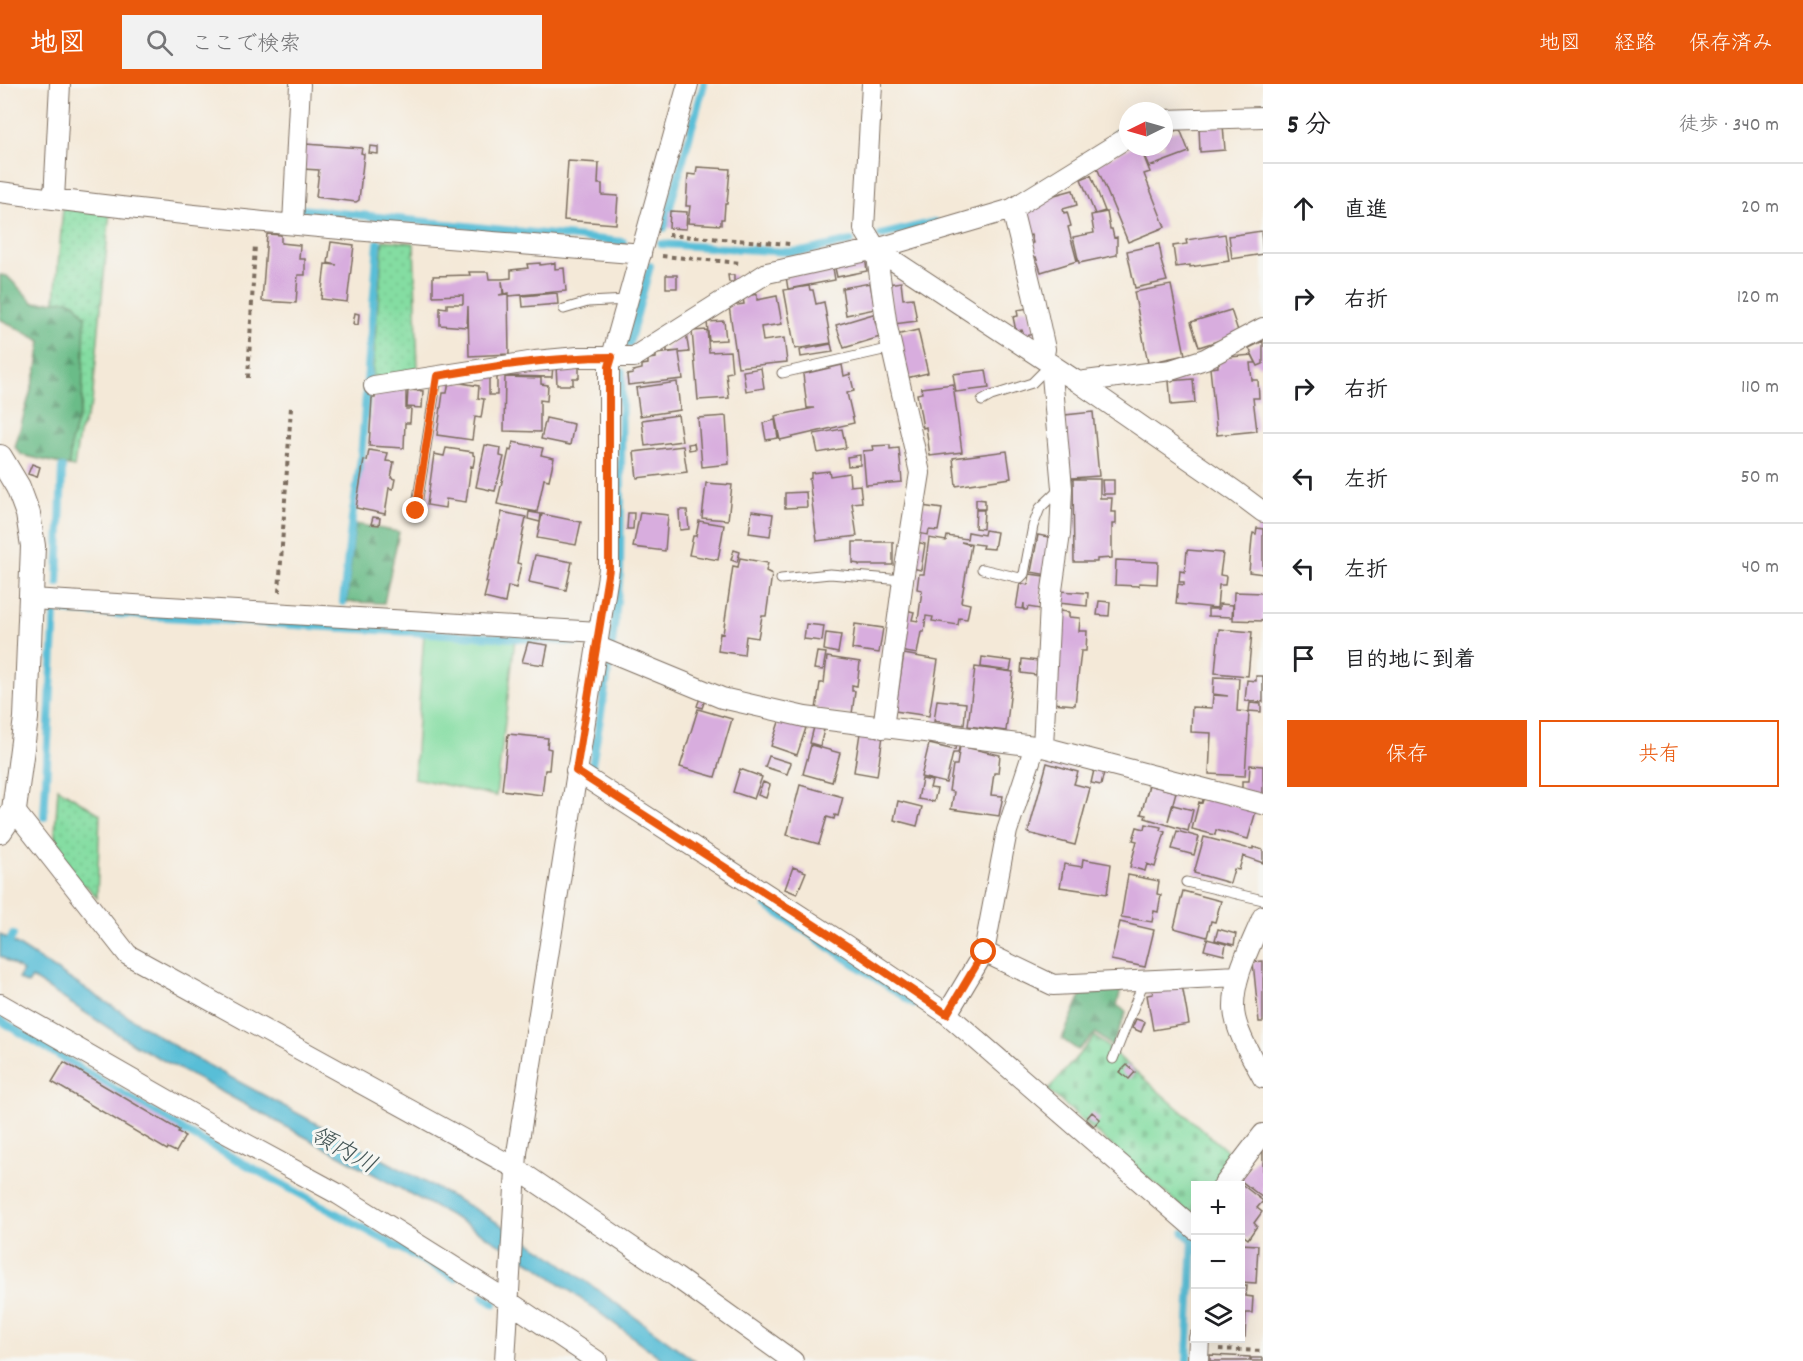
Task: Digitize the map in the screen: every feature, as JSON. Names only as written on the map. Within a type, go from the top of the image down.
[{"type":"street","points":[[54,199],[60,84]]},
{"type":"street","points":[[293,224],[300,84]]},
{"type":"street","points":[[505,1361],[518,1153],[609,569],[609,367],[688,84]]},
{"type":"street","points":[[872,84],[864,229],[876,249],[892,348],[920,473],[903,580],[884,728]]},
{"type":"street","points":[[1173,120],[1263,117]]},
{"type":"street","points":[[374,386],[535,361],[578,357],[634,357],[767,273],[876,249],[1012,209],[1119,142]]},
{"type":"street","points":[[0,192],[293,224],[641,254]]},
{"type":"street","points":[[947,1014],[984,952],[1007,831],[1039,746],[1050,604],[1060,534],[1062,488],[1047,362],[1012,209]]},
{"type":"street","points":[[876,249],[1078,382],[1263,512]]},
{"type":"street","points":[[1078,382],[1171,370],[1205,359],[1263,328]]},
{"type":"street","points":[[0,457],[18,487],[28,514],[33,546],[26,718],[14,810],[0,831]]},
{"type":"street","points":[[31,599],[278,614],[597,639],[722,698],[806,717],[1039,746],[1263,804]]},
{"type":"street","points":[[576,771],[847,946],[947,1014],[1191,1223]]},
{"type":"street","points":[[14,810],[128,955],[517,1169],[676,1277],[793,1361]]},
{"type":"street","points":[[1263,916],[1238,976],[1234,1011],[1244,1041],[1263,1078]]},
{"type":"street","points":[[984,952],[1053,985],[1238,976]]},
{"type":"street","points":[[0,1004],[509,1292],[597,1361]]},
{"type":"street","points":[[1226,1181],[1263,1134]]},
{"type":"lane","points":[[564,309],[588,302],[628,300]]},
{"type":"lane","points":[[782,373],[892,348]]},
{"type":"lane","points":[[982,402],[991,396],[1032,383],[1047,362]]},
{"type":"lane","points":[[416,511],[437,376]]},
{"type":"lane","points":[[982,569],[1020,578],[1024,574],[1033,526],[1040,508],[1062,488]]},
{"type":"lane","points":[[781,579],[830,574],[903,580]]},
{"type":"lane","points":[[1186,882],[1263,900]]},
{"type":"lane","points":[[1113,1059],[1144,981]]},
{"type":"path","points":[[248,378],[257,220]]},
{"type":"path","points":[[646,233],[791,244]]},
{"type":"path","points":[[641,254],[751,264],[767,273]]},
{"type":"path","points":[[278,614],[291,407]]},
{"type":"path","points":[[1199,1349],[1263,1351]]},
{"type":"green space","points":[[63,207],[110,212],[92,403],[79,434],[74,467],[69,466],[71,442],[82,405],[68,300],[55,301]]},
{"type":"green space","points":[[383,240],[414,243],[418,372],[372,379]]},
{"type":"green space","points":[[0,275],[7,276],[34,303],[68,300],[76,304],[85,316],[82,405],[71,442],[69,466],[22,455],[15,447],[37,368],[41,341],[0,319]]},
{"type":"green space","points":[[355,524],[399,532],[384,603],[347,602]]},
{"type":"green space","points":[[424,633],[515,639],[496,796],[414,778]]},
{"type":"green space","points":[[58,788],[100,814],[97,898],[86,885],[80,886],[54,848]]},
{"type":"green space","points":[[1121,989],[1117,1005],[1126,1012],[1112,1047],[1096,1033],[1078,1050],[1062,1039],[1083,991]]},
{"type":"green space","points":[[1095,1036],[1235,1158],[1218,1181],[1191,1181],[1191,1212],[1187,1212],[1048,1090]]},
{"type":"water","name":"領内川","points":[[0,934],[182,1051],[480,1212],[547,1253],[695,1361],[665,1361],[535,1265],[464,1223],[135,1045],[32,978],[28,984],[18,979],[23,971],[0,956]]},
{"type":"building","points":[[1223,125],[1225,150],[1200,152],[1199,127]]},
{"type":"building","points":[[1180,129],[1189,152],[1149,167],[1145,156],[1173,156],[1173,132]]},
{"type":"building","points":[[305,144],[362,148],[361,153],[364,154],[359,200],[356,202],[316,197],[319,170],[303,169]]},
{"type":"building","points":[[370,146],[378,147],[378,154],[369,153]]},
{"type":"building","points":[[1119,153],[1119,156],[1144,156],[1150,172],[1144,174],[1165,227],[1128,242],[1096,165]]},
{"type":"building","points":[[568,161],[599,163],[598,184],[602,184],[602,195],[618,196],[616,224],[564,220]]},
{"type":"building","points":[[697,167],[730,169],[727,204],[725,204],[724,219],[721,219],[721,225],[688,223],[690,206],[686,206],[688,174],[696,175]]},
{"type":"building","points":[[1091,175],[1105,211],[1095,214],[1081,179]]},
{"type":"building","points":[[1073,190],[1077,205],[1063,209],[1064,213],[1067,212],[1071,226],[1068,227],[1077,261],[1041,272],[1036,257],[1032,258],[1027,244],[1033,243],[1031,235],[1025,236],[1019,213],[1051,196]]},
{"type":"building","points":[[670,211],[687,212],[686,229],[669,228]]},
{"type":"building","points":[[1107,212],[1110,229],[1112,229],[1114,238],[1117,237],[1117,255],[1079,263],[1073,237],[1094,233],[1091,215]]},
{"type":"building","points":[[1261,231],[1263,254],[1232,259],[1229,236]]},
{"type":"building","points":[[267,234],[281,235],[281,243],[300,245],[299,259],[305,259],[305,275],[298,275],[296,303],[262,301]]},
{"type":"building","points":[[1225,234],[1229,261],[1176,267],[1173,246],[1187,244],[1186,240]]},
{"type":"building","points":[[331,242],[354,245],[347,302],[321,299],[325,264],[337,265],[328,263]]},
{"type":"building","points":[[1159,244],[1167,281],[1135,288],[1127,251]]},
{"type":"building","points":[[865,257],[867,271],[837,277],[834,263]]},
{"type":"building","points":[[540,263],[540,265],[555,263],[555,269],[564,268],[566,291],[509,296],[509,293],[504,294],[502,281],[503,294],[499,295],[508,294],[509,354],[469,356],[468,306],[467,327],[440,325],[440,307],[447,308],[447,304],[463,304],[463,295],[433,296],[433,276],[488,272],[489,279],[511,278],[511,270],[528,268],[527,264]]},
{"type":"building","points":[[833,268],[835,280],[788,289],[786,276]]},
{"type":"building","points":[[666,275],[677,275],[677,288],[666,288]]},
{"type":"building","points":[[728,275],[734,275],[734,282],[729,282]]},
{"type":"building","points":[[901,282],[903,299],[913,298],[917,321],[894,324],[888,284]]},
{"type":"building","points":[[870,283],[875,309],[846,315],[842,288]]},
{"type":"building","points":[[1171,285],[1185,355],[1148,363],[1134,292]]},
{"type":"building","points":[[809,286],[810,290],[813,290],[816,304],[824,302],[831,343],[795,349],[784,290]]},
{"type":"building","points":[[557,293],[558,304],[523,307],[522,296]]},
{"type":"building","points":[[757,294],[757,300],[777,296],[782,324],[761,327],[763,341],[784,338],[787,362],[738,367],[729,306],[744,304],[743,297]]},
{"type":"building","points":[[1029,308],[1035,334],[1024,336],[1022,330],[1016,331],[1013,317],[1018,316],[1017,310]]},
{"type":"building","points":[[1231,310],[1239,334],[1199,347],[1191,322]]},
{"type":"building","points":[[355,313],[359,314],[358,325],[353,324]]},
{"type":"building","points":[[873,314],[880,337],[844,348],[836,325]]},
{"type":"building","points":[[724,321],[726,340],[709,341],[707,322]]},
{"type":"building","points":[[707,330],[709,352],[730,351],[732,372],[726,373],[729,398],[698,400],[692,331]]},
{"type":"building","points":[[918,330],[928,373],[906,378],[896,335]]},
{"type":"building","points":[[686,333],[689,352],[679,353],[683,379],[628,385],[627,375],[642,369],[642,365],[648,364],[648,359],[656,358],[656,354],[680,351],[667,352],[667,348]]},
{"type":"building","points":[[1263,341],[1263,364],[1258,366],[1249,348]]},
{"type":"building","points":[[831,344],[833,352],[801,357],[800,350]]},
{"type":"building","points":[[1252,355],[1256,363],[1250,363],[1252,380],[1258,380],[1259,398],[1253,398],[1257,431],[1217,435],[1210,368],[1218,367],[1218,363],[1230,357]]},
{"type":"building","points":[[556,364],[579,365],[579,378],[573,378],[573,385],[557,385]]},
{"type":"building","points":[[553,365],[552,377],[508,376],[509,372]]},
{"type":"building","points":[[842,365],[844,376],[850,374],[854,391],[847,393],[854,423],[780,440],[775,416],[814,408],[807,408],[803,374]]},
{"type":"building","points":[[761,368],[764,388],[746,391],[743,371]]},
{"type":"building","points":[[986,370],[989,388],[956,392],[953,374]]},
{"type":"building","points":[[489,375],[497,375],[497,395],[489,395]]},
{"type":"building","points":[[505,377],[541,378],[541,384],[548,385],[547,401],[540,400],[540,432],[504,431]]},
{"type":"building","points":[[1193,379],[1195,403],[1171,405],[1169,381]]},
{"type":"building","points":[[449,381],[479,386],[478,398],[484,399],[481,418],[475,417],[472,440],[437,435],[443,393],[447,393]]},
{"type":"building","points":[[677,382],[680,410],[640,416],[636,388]]},
{"type":"building","points":[[953,384],[962,452],[930,456],[926,427],[923,428],[917,394],[922,393],[921,388]]},
{"type":"building","points":[[406,389],[406,409],[411,409],[410,423],[405,423],[404,448],[369,446],[372,398],[375,398],[375,391]]},
{"type":"building","points":[[408,390],[423,391],[422,408],[407,407]]},
{"type":"building","points":[[1093,412],[1099,476],[1071,478],[1065,415]]},
{"type":"building","points":[[678,415],[682,441],[645,446],[642,420]]},
{"type":"building","points":[[726,416],[729,464],[702,467],[698,418]]},
{"type":"building","points":[[546,418],[574,424],[570,445],[541,439]]},
{"type":"building","points":[[775,420],[778,438],[766,440],[763,423]]},
{"type":"building","points":[[842,429],[846,448],[818,453],[814,434]]},
{"type":"building","points":[[513,442],[543,448],[541,455],[554,458],[549,480],[544,479],[537,512],[497,504],[509,450],[511,451]]},
{"type":"building","points":[[694,443],[695,449],[689,450],[688,444]]},
{"type":"building","points":[[485,445],[501,448],[500,456],[504,457],[495,491],[476,487]]},
{"type":"building","points":[[890,445],[890,449],[899,448],[902,482],[866,485],[863,451],[874,450],[873,446]]},
{"type":"building","points":[[683,446],[687,472],[637,478],[634,452]]},
{"type":"building","points":[[446,448],[473,452],[475,456],[473,467],[471,466],[466,502],[446,499],[445,508],[427,505],[434,454],[444,456]]},
{"type":"building","points":[[369,450],[388,453],[386,461],[394,462],[391,478],[395,479],[393,489],[389,488],[385,514],[356,508],[364,460],[367,461]]},
{"type":"building","points":[[1007,451],[1011,478],[956,486],[953,458]]},
{"type":"building","points":[[860,455],[860,465],[848,466],[847,457]]},
{"type":"building","points":[[32,464],[40,467],[37,477],[28,474]]},
{"type":"building","points":[[829,471],[830,476],[849,473],[850,486],[860,485],[862,502],[852,503],[857,536],[817,541],[809,479],[811,473]]},
{"type":"building","points":[[1073,479],[1100,479],[1100,498],[1112,498],[1111,512],[1116,512],[1116,524],[1112,524],[1112,558],[1097,559],[1097,562],[1074,562]]},
{"type":"building","points":[[1102,480],[1114,480],[1114,494],[1103,494]]},
{"type":"building","points":[[706,483],[732,485],[728,520],[702,518]]},
{"type":"building","points":[[806,492],[807,507],[785,508],[785,493]]},
{"type":"building","points":[[976,499],[985,500],[985,509],[976,509]]},
{"type":"building","points":[[922,506],[942,509],[938,531],[929,530],[928,535],[917,533]]},
{"type":"building","points":[[679,510],[687,510],[689,529],[680,530]]},
{"type":"building","points":[[976,510],[984,510],[983,529],[975,528]]},
{"type":"building","points":[[752,511],[773,514],[770,536],[749,533]]},
{"type":"building","points":[[502,512],[526,517],[517,563],[521,564],[516,588],[508,586],[505,603],[484,598]]},
{"type":"building","points":[[529,512],[541,514],[540,522],[528,519]]},
{"type":"building","points":[[640,512],[668,515],[665,551],[633,547]]},
{"type":"building","points":[[628,513],[634,513],[633,529],[627,529]]},
{"type":"building","points":[[542,514],[581,522],[576,545],[537,538]]},
{"type":"building","points":[[373,517],[380,518],[379,525],[371,524]]},
{"type":"building","points":[[699,521],[724,525],[718,560],[689,555]]},
{"type":"building","points":[[1257,528],[1263,529],[1263,574],[1249,572],[1252,538]]},
{"type":"building","points":[[985,530],[997,532],[994,549],[961,542],[971,545],[961,602],[970,604],[967,619],[959,618],[958,625],[932,621],[933,617],[926,616],[917,654],[899,651],[906,610],[914,612],[912,620],[918,621],[922,590],[917,589],[919,574],[924,574],[929,538],[946,541],[947,536],[967,539],[968,532],[984,535]]},
{"type":"building","points":[[1038,535],[1054,538],[1048,575],[1031,572]]},
{"type":"building","points":[[853,542],[893,542],[893,565],[853,563]]},
{"type":"building","points":[[916,542],[925,544],[921,570],[912,568]]},
{"type":"building","points":[[734,550],[740,552],[737,562],[731,560]]},
{"type":"building","points":[[1187,550],[1223,553],[1220,575],[1226,576],[1225,585],[1219,585],[1217,608],[1176,604],[1178,584],[1184,585],[1184,582],[1179,582],[1180,571],[1185,572]]},
{"type":"building","points":[[535,555],[572,562],[566,590],[529,582]]},
{"type":"building","points":[[740,558],[768,563],[766,571],[772,574],[766,616],[762,616],[758,638],[746,636],[744,655],[718,651],[720,633],[723,634],[733,566],[738,567]]},
{"type":"building","points":[[1116,560],[1158,562],[1157,584],[1115,585]]},
{"type":"building","points":[[1030,574],[1044,576],[1040,609],[1028,607],[1024,610],[1024,603],[1023,609],[1016,608],[1020,583],[1028,585]]},
{"type":"building","points":[[1059,591],[1088,593],[1087,606],[1058,603]]},
{"type":"building","points":[[1234,592],[1263,593],[1263,621],[1233,620]]},
{"type":"building","points":[[1099,601],[1110,602],[1109,616],[1097,615]]},
{"type":"building","points":[[1219,604],[1233,605],[1232,617],[1208,616],[1208,609],[1219,609]]},
{"type":"building","points":[[1059,611],[1069,612],[1069,617],[1080,618],[1079,631],[1087,631],[1086,651],[1081,651],[1075,705],[1052,703]]},
{"type":"building","points":[[806,624],[824,626],[822,641],[804,639]]},
{"type":"building","points":[[855,624],[883,628],[879,653],[852,649]]},
{"type":"building","points":[[1219,629],[1252,632],[1248,676],[1215,673]]},
{"type":"building","points":[[826,633],[841,635],[838,653],[824,650]]},
{"type":"building","points":[[528,642],[548,645],[544,665],[522,662]]},
{"type":"building","points":[[817,652],[826,653],[823,670],[814,669]]},
{"type":"building","points":[[904,654],[938,660],[929,716],[895,711]]},
{"type":"building","points":[[827,657],[860,662],[857,686],[852,685],[852,691],[855,691],[852,714],[816,709],[820,683],[824,683]]},
{"type":"building","points":[[982,657],[1012,661],[1010,671],[981,667]]},
{"type":"building","points":[[1022,659],[1038,661],[1036,675],[1021,673]]},
{"type":"building","points":[[975,667],[1013,672],[1006,731],[968,726]]},
{"type":"building","points":[[1256,676],[1263,676],[1263,702],[1245,701],[1247,680],[1256,681]]},
{"type":"building","points":[[1214,677],[1239,678],[1237,711],[1249,712],[1245,776],[1209,774],[1211,733],[1191,732],[1192,707],[1212,708],[1213,695],[1228,696],[1213,694]]},
{"type":"building","points":[[700,698],[705,700],[702,708],[697,706]]},
{"type":"building","points":[[937,700],[966,703],[964,725],[934,721]]},
{"type":"building","points":[[1250,703],[1261,704],[1261,712],[1249,711]]},
{"type":"building","points":[[698,709],[732,719],[715,777],[680,767]]},
{"type":"building","points":[[780,719],[806,728],[797,755],[771,746]]},
{"type":"building","points":[[814,727],[824,730],[820,746],[810,743]]},
{"type":"building","points":[[860,733],[883,736],[877,776],[854,772]]},
{"type":"building","points":[[508,734],[548,738],[547,748],[551,749],[549,770],[545,770],[542,795],[502,790]]},
{"type":"building","points":[[956,743],[960,744],[958,753],[953,753],[946,783],[921,777],[929,744],[955,750]]},
{"type":"building","points":[[811,745],[840,753],[832,782],[803,774]]},
{"type":"building","points":[[960,746],[1000,755],[998,773],[994,773],[991,795],[1003,796],[999,816],[951,809],[954,792],[949,791],[953,765],[957,765]]},
{"type":"building","points":[[769,756],[791,763],[787,774],[765,767]]},
{"type":"building","points":[[1047,763],[1078,772],[1074,784],[1090,788],[1075,845],[1028,833]]},
{"type":"building","points":[[1250,765],[1263,766],[1263,794],[1242,791],[1242,781],[1249,781]]},
{"type":"building","points":[[740,769],[762,777],[754,799],[733,792]]},
{"type":"building","points":[[1094,770],[1104,772],[1101,785],[1091,783]]},
{"type":"building","points":[[922,779],[932,781],[930,788],[937,789],[934,802],[918,799]]},
{"type":"building","points":[[763,782],[770,785],[766,798],[758,795]]},
{"type":"building","points":[[800,785],[843,797],[838,816],[835,815],[834,819],[827,817],[819,844],[787,835]]},
{"type":"building","points":[[1149,785],[1176,792],[1168,821],[1173,805],[1193,810],[1188,831],[1145,818],[1146,815],[1141,814]]},
{"type":"building","points":[[1204,797],[1256,811],[1248,839],[1216,830],[1215,835],[1192,829],[1199,802],[1202,803]]},
{"type":"building","points":[[898,801],[922,807],[917,826],[894,820]]},
{"type":"building","points":[[1146,824],[1161,827],[1160,830],[1165,832],[1155,867],[1147,864],[1145,871],[1130,867],[1137,841],[1133,840],[1137,827],[1145,829]]},
{"type":"building","points":[[1177,831],[1199,837],[1194,855],[1172,849]]},
{"type":"building","points":[[1204,837],[1263,850],[1263,863],[1243,856],[1239,870],[1234,869],[1230,883],[1194,873]]},
{"type":"building","points":[[1083,859],[1111,864],[1107,894],[1060,887],[1064,864],[1082,867]]},
{"type":"building","points":[[793,867],[806,872],[797,894],[785,889]]},
{"type":"building","points":[[1128,875],[1159,881],[1157,894],[1161,895],[1158,912],[1154,911],[1152,922],[1121,917]]},
{"type":"building","points":[[1183,891],[1221,901],[1215,922],[1211,921],[1207,937],[1174,928]]},
{"type":"building","points":[[1120,922],[1154,930],[1145,967],[1111,960]]},
{"type":"building","points":[[1218,929],[1236,934],[1234,945],[1215,940]]},
{"type":"building","points":[[1207,939],[1226,944],[1224,955],[1204,950]]},
{"type":"building","points":[[1263,961],[1263,1022],[1259,1022],[1253,962]]},
{"type":"building","points":[[1182,985],[1189,1024],[1153,1030],[1147,995],[1153,994],[1152,990]]},
{"type":"building","points":[[1136,1019],[1145,1022],[1141,1032],[1132,1028]]},
{"type":"building","points":[[64,1062],[179,1130],[178,1132],[185,1136],[176,1152],[168,1148],[167,1150],[52,1082]]},
{"type":"building","points":[[1127,1065],[1135,1072],[1129,1079],[1120,1072]]},
{"type":"building","points":[[1092,1112],[1100,1119],[1094,1126],[1086,1119]]},
{"type":"building","points":[[1263,1150],[1263,1198],[1245,1184],[1245,1181],[1240,1180]]},
{"type":"building","points":[[1245,1187],[1263,1201],[1257,1208],[1262,1212],[1254,1223],[1257,1226],[1248,1239],[1245,1237]]},
{"type":"building","points":[[1245,1244],[1258,1245],[1256,1283],[1245,1282]]},
{"type":"building","points":[[1245,1286],[1247,1286],[1246,1296],[1253,1297],[1252,1313],[1246,1313],[1245,1337]]},
{"type":"building","points":[[1210,1355],[1250,1357],[1250,1361],[1210,1361]]},
{"type":"building","points":[[1251,1358],[1263,1358],[1263,1361],[1251,1361]]},
{"type":"waterway","points":[[664,228],[704,84]]},
{"type":"waterway","points":[[301,209],[623,242]]},
{"type":"waterway","points":[[881,235],[935,222]]},
{"type":"waterway","points":[[661,244],[788,252],[806,251],[851,241]]},
{"type":"waterway","points":[[343,602],[361,459],[378,243]]},
{"type":"waterway","points":[[629,344],[650,266]]},
{"type":"waterway","points":[[612,644],[620,573],[622,372]]},
{"type":"waterway","points":[[58,583],[62,468]]},
{"type":"waterway","points":[[66,611],[576,642]]},
{"type":"waterway","points":[[44,817],[55,613]]},
{"type":"waterway","points":[[592,765],[610,661]]},
{"type":"waterway","points":[[767,906],[915,1004]]},
{"type":"waterway","points":[[6,949],[13,935]]},
{"type":"waterway","points":[[0,1020],[186,1132],[455,1278]]},
{"type":"waterway","points":[[1184,1233],[1193,1240],[1187,1361]]},
{"type":"waterway","points":[[483,1296],[494,1304]]},
{"type":"route","points":[[416,511],[437,376],[535,361],[612,357],[609,367],[609,569],[576,771],[847,946],[947,1014],[984,952]]}]
